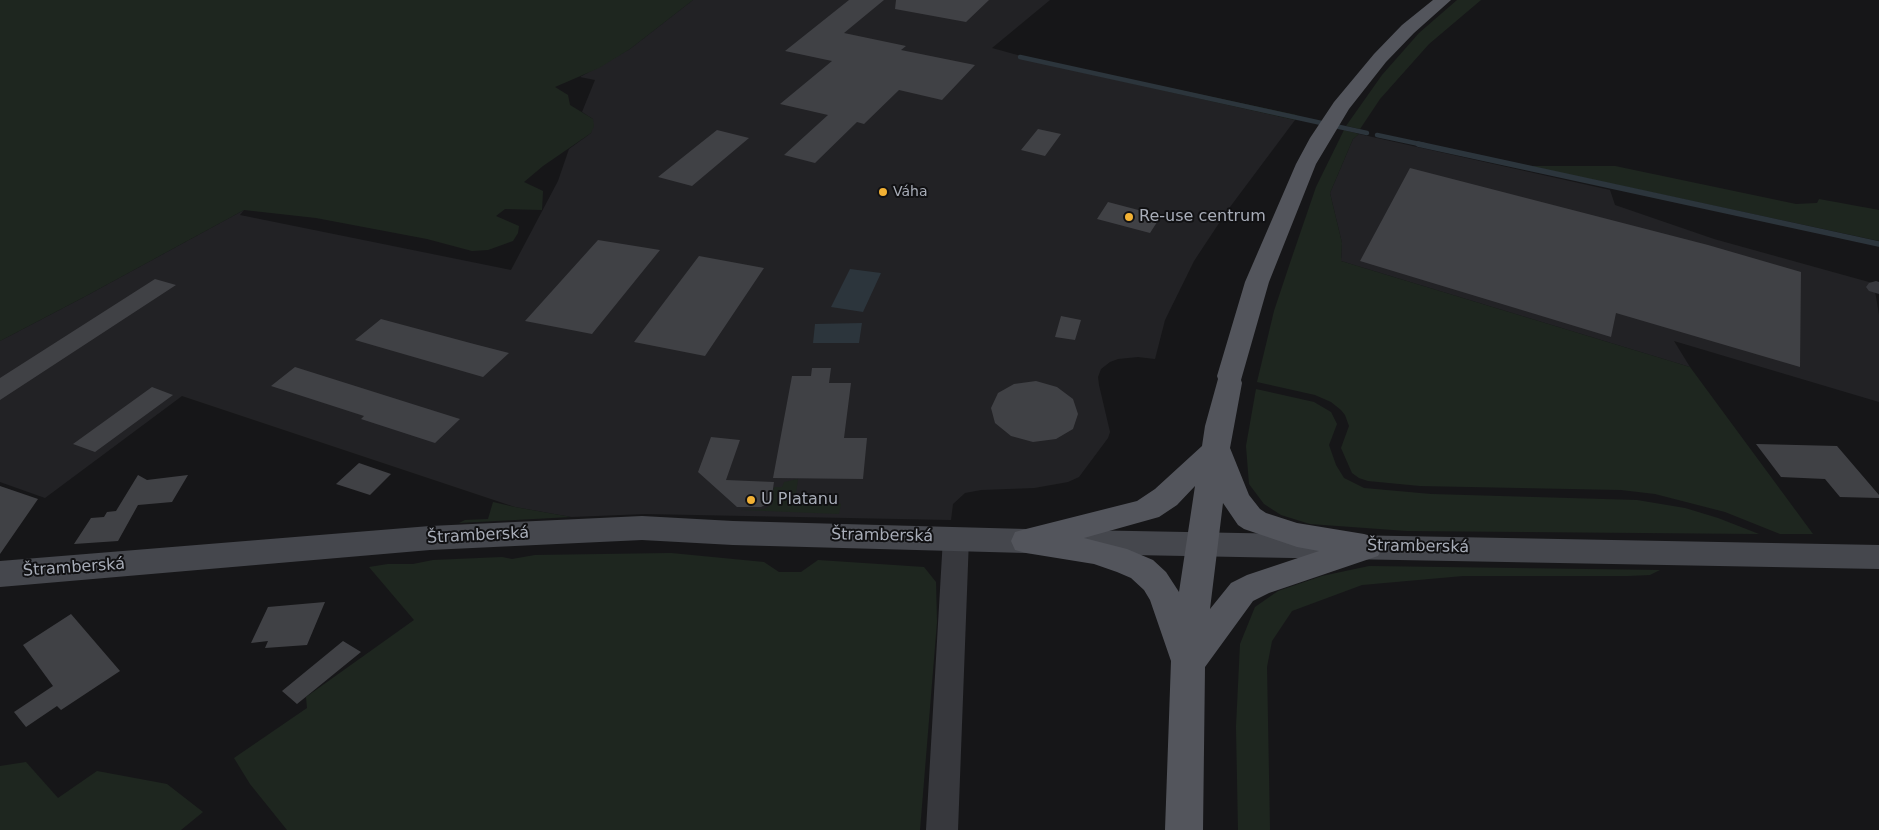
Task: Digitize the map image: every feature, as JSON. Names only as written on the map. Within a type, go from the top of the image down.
[{"type":"main road","points":[[1184,830],[1188,663],[1201,544],[1229,379],[1257,282],[1306,164],[1320,138],[1341,106],[1380,58],[1408,29],[1442,0]]},
{"type":"main road","points":[[1026,541],[1148,509],[1166,497],[1216,449]]},
{"type":"main road","points":[[1216,449],[1236,500],[1249,517],[1255,521],[1296,535],[1367,547]]},
{"type":"main road","points":[[1026,541],[1111,556],[1149,574],[1165,596],[1188,663]]},
{"type":"main road","points":[[1188,663],[1242,592],[1258,584],[1367,547]]},
{"type":"street","name":"Štramberská","points":[[0,574],[430,538],[642,528],[733,533],[1026,541],[1879,557]]},
{"type":"street","name":"Štramberská","points":[[942,830],[956,538]]},
{"type":"shaded area","points":[[0,0],[693,0],[630,49],[599,68],[555,87],[568,95],[570,105],[593,119],[594,126],[591,133],[543,166],[524,182],[543,191],[542,210],[505,209],[496,216],[519,226],[518,233],[513,241],[488,250],[472,251],[427,239],[316,218],[244,210],[0,341]]},
{"type":"shaded area","points":[[693,0],[1050,0],[992,48],[1021,56],[1020,58],[1295,120],[1227,211],[1194,261],[1165,320],[1155,359],[1138,357],[1118,359],[1101,369],[1098,377],[1099,385],[1110,432],[1108,438],[1079,477],[1068,482],[1034,488],[981,490],[965,493],[953,504],[951,520],[645,514],[571,517],[515,507],[182,396],[45,498],[0,482],[0,341],[244,210],[240,215],[511,270],[558,181],[569,149],[591,133],[593,119],[582,112],[595,80],[580,77],[630,49]]},
{"type":"shaded area","points":[[1457,0],[1481,0],[1429,44],[1380,99],[1360,129],[1346,126],[1382,75],[1419,33]]},
{"type":"shaded area","points":[[1021,56],[1297,115],[1295,120],[1019,58]]},
{"type":"shaded area","points":[[1344,130],[1359,134],[1353,139],[1330,193],[1342,243],[1341,261],[1690,367],[1813,534],[1780,534],[1725,512],[1655,494],[1621,490],[1420,486],[1368,481],[1352,473],[1341,448],[1349,426],[1341,410],[1331,402],[1315,395],[1257,382],[1274,311],[1316,187]]},
{"type":"shaded area","points":[[1359,134],[1610,190],[1615,205],[1714,239],[1876,284],[1875,291],[1879,315],[1879,402],[1674,341],[1690,367],[1341,261],[1342,243],[1330,193],[1353,139]]},
{"type":"shaded area","points":[[1529,166],[1615,166],[1796,204],[1817,203],[1819,199],[1879,210],[1879,241]]},
{"type":"shaded area","points":[[850,269],[881,273],[863,312],[831,307]]},
{"type":"shaded area","points":[[862,323],[859,343],[813,343],[815,324]]},
{"type":"shaded area","points":[[1256,389],[1314,402],[1331,412],[1337,424],[1329,445],[1336,465],[1344,478],[1364,488],[1431,494],[1637,500],[1685,508],[1718,518],[1759,534],[1407,531],[1310,524],[1281,515],[1264,504],[1249,484],[1246,446]]},
{"type":"shaded area","points":[[798,479],[795,501],[841,504],[839,514],[741,510],[764,509],[773,504],[771,502],[774,487],[782,487],[784,482]]},
{"type":"shaded area","points":[[493,502],[571,517],[459,523],[465,520],[488,519]]},
{"type":"shaded area","points":[[671,553],[764,562],[779,572],[801,572],[818,560],[924,567],[936,582],[937,622],[920,830],[287,830],[250,784],[234,758],[307,708],[306,697],[414,620],[369,567],[388,564],[413,564],[433,560],[502,557],[512,559],[535,555]]},
{"type":"shaded area","points":[[1369,566],[1660,570],[1650,575],[1463,576],[1362,585],[1292,611],[1272,641],[1267,667],[1270,830],[1238,830],[1236,727],[1240,644],[1255,607],[1278,591],[1322,576]]},
{"type":"shaded area","points":[[26,762],[58,798],[97,771],[167,784],[203,812],[181,830],[0,830],[0,766]]},
{"type":"building","points":[[849,0],[884,0],[844,33],[906,46],[901,50],[975,65],[942,100],[899,90],[864,124],[857,122],[815,163],[784,155],[828,115],[780,104],[832,61],[785,51]]},
{"type":"building","points":[[896,0],[989,0],[966,22],[895,9]]},
{"type":"building","points":[[1038,129],[1061,134],[1045,156],[1021,150]]},
{"type":"building","points":[[717,130],[749,138],[692,186],[658,177]]},
{"type":"building","points":[[1410,168],[1708,245],[1801,272],[1800,367],[1616,313],[1611,337],[1360,261]]},
{"type":"building","name":"Re-use centrum","points":[[1108,202],[1161,216],[1150,233],[1097,219]]},
{"type":"building","points":[[598,240],[660,250],[592,334],[525,321]]},
{"type":"building","points":[[699,256],[764,268],[705,356],[634,342]]},
{"type":"building","points":[[155,279],[176,285],[0,400],[0,378]]},
{"type":"building","points":[[1061,316],[1081,320],[1075,340],[1055,337]]},
{"type":"building","points":[[381,319],[509,353],[483,377],[355,340]]},
{"type":"building","points":[[295,367],[460,419],[435,443],[361,419],[364,416],[271,386]]},
{"type":"building","points":[[812,368],[831,368],[829,383],[851,383],[844,438],[867,438],[863,479],[773,478],[792,376],[811,376]]},
{"type":"building","points":[[1036,381],[1057,387],[1073,399],[1078,414],[1073,429],[1056,439],[1033,442],[1011,436],[995,423],[991,408],[998,393],[1014,384]]},
{"type":"building","points":[[152,387],[173,395],[95,452],[73,444]]},
{"type":"building","points":[[711,437],[740,440],[726,480],[774,482],[771,502],[761,507],[737,507],[698,472]]},
{"type":"building","points":[[1756,444],[1837,446],[1879,495],[1879,498],[1840,497],[1825,479],[1781,477]]},
{"type":"building","points":[[359,463],[391,474],[370,495],[336,484]]},
{"type":"building","points":[[138,475],[147,480],[188,475],[172,502],[138,505],[118,541],[74,544],[91,518],[104,517],[107,512],[116,511]]},
{"type":"building","points":[[0,486],[38,499],[0,554]]},
{"type":"building","points":[[325,602],[307,645],[265,648],[268,641],[251,643],[268,607]]},
{"type":"building","points":[[71,614],[120,671],[61,710],[57,706],[26,727],[14,712],[53,686],[23,645]]},
{"type":"building","points":[[343,641],[361,652],[297,704],[282,691]]},
{"type":"waterway","points":[[1020,57],[1367,133]]},
{"type":"waterway","points":[[1377,135],[1424,145]]},
{"type":"waterway","points":[[1418,144],[1879,244]]},
{"type":"place","name":"Váha","points":[[883,192]]},
{"type":"place","name":"Re-use centrum","points":[[1129,217]]},
{"type":"place","name":"U Platanu","points":[[751,500]]}]
